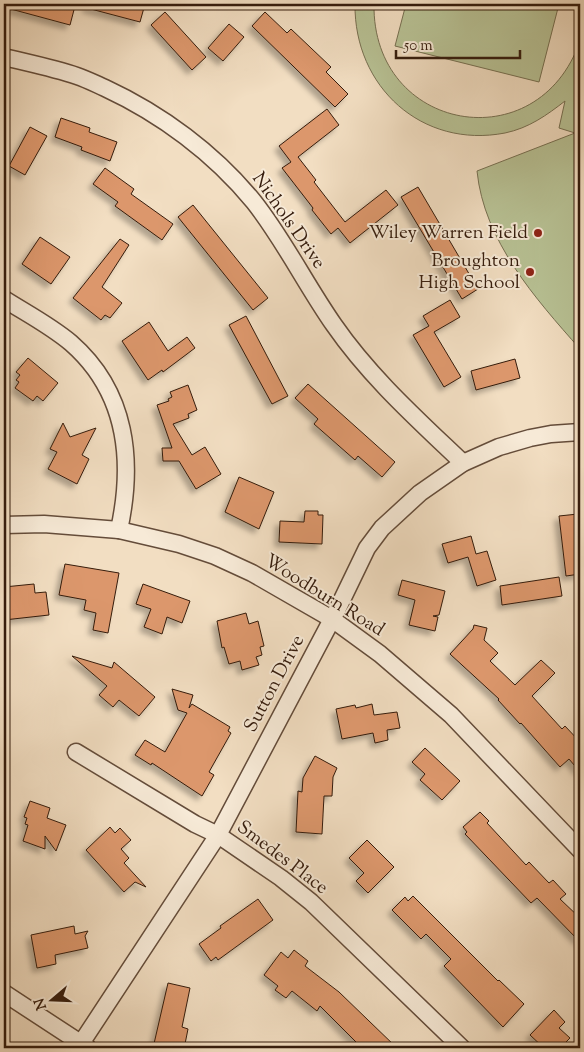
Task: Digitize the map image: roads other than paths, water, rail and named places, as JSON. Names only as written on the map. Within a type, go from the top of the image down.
[{"type":"street","name":"Nichols Drive","points":[[4,57],[79,76],[128,99],[172,126],[218,163],[254,202],[283,244],[333,325],[363,364],[392,395],[463,463]]},
{"type":"street","points":[[4,299],[57,332],[72,344],[85,357],[108,391],[117,409],[122,427],[126,457],[125,491],[118,530]]},
{"type":"street","name":"Sutton Drive","points":[[82,1047],[218,835],[332,619],[367,548],[382,528],[420,493],[463,463],[499,447],[530,438],[580,432]]},
{"type":"street","name":"Woodburn Road","points":[[4,525],[44,524],[118,530],[179,544],[215,556],[252,573],[332,619],[380,654],[451,715],[580,850]]},
{"type":"street","name":"Smedes Place","points":[[76,752],[194,824],[218,835],[282,878],[311,902],[462,1048]]},
{"type":"street","points":[[4,993],[82,1047]]},
{"type":"place","name":"Wiley Warren Field","points":[[538,233]]},
{"type":"place","name":"Broughton High School","points":[[530,272]]}]
